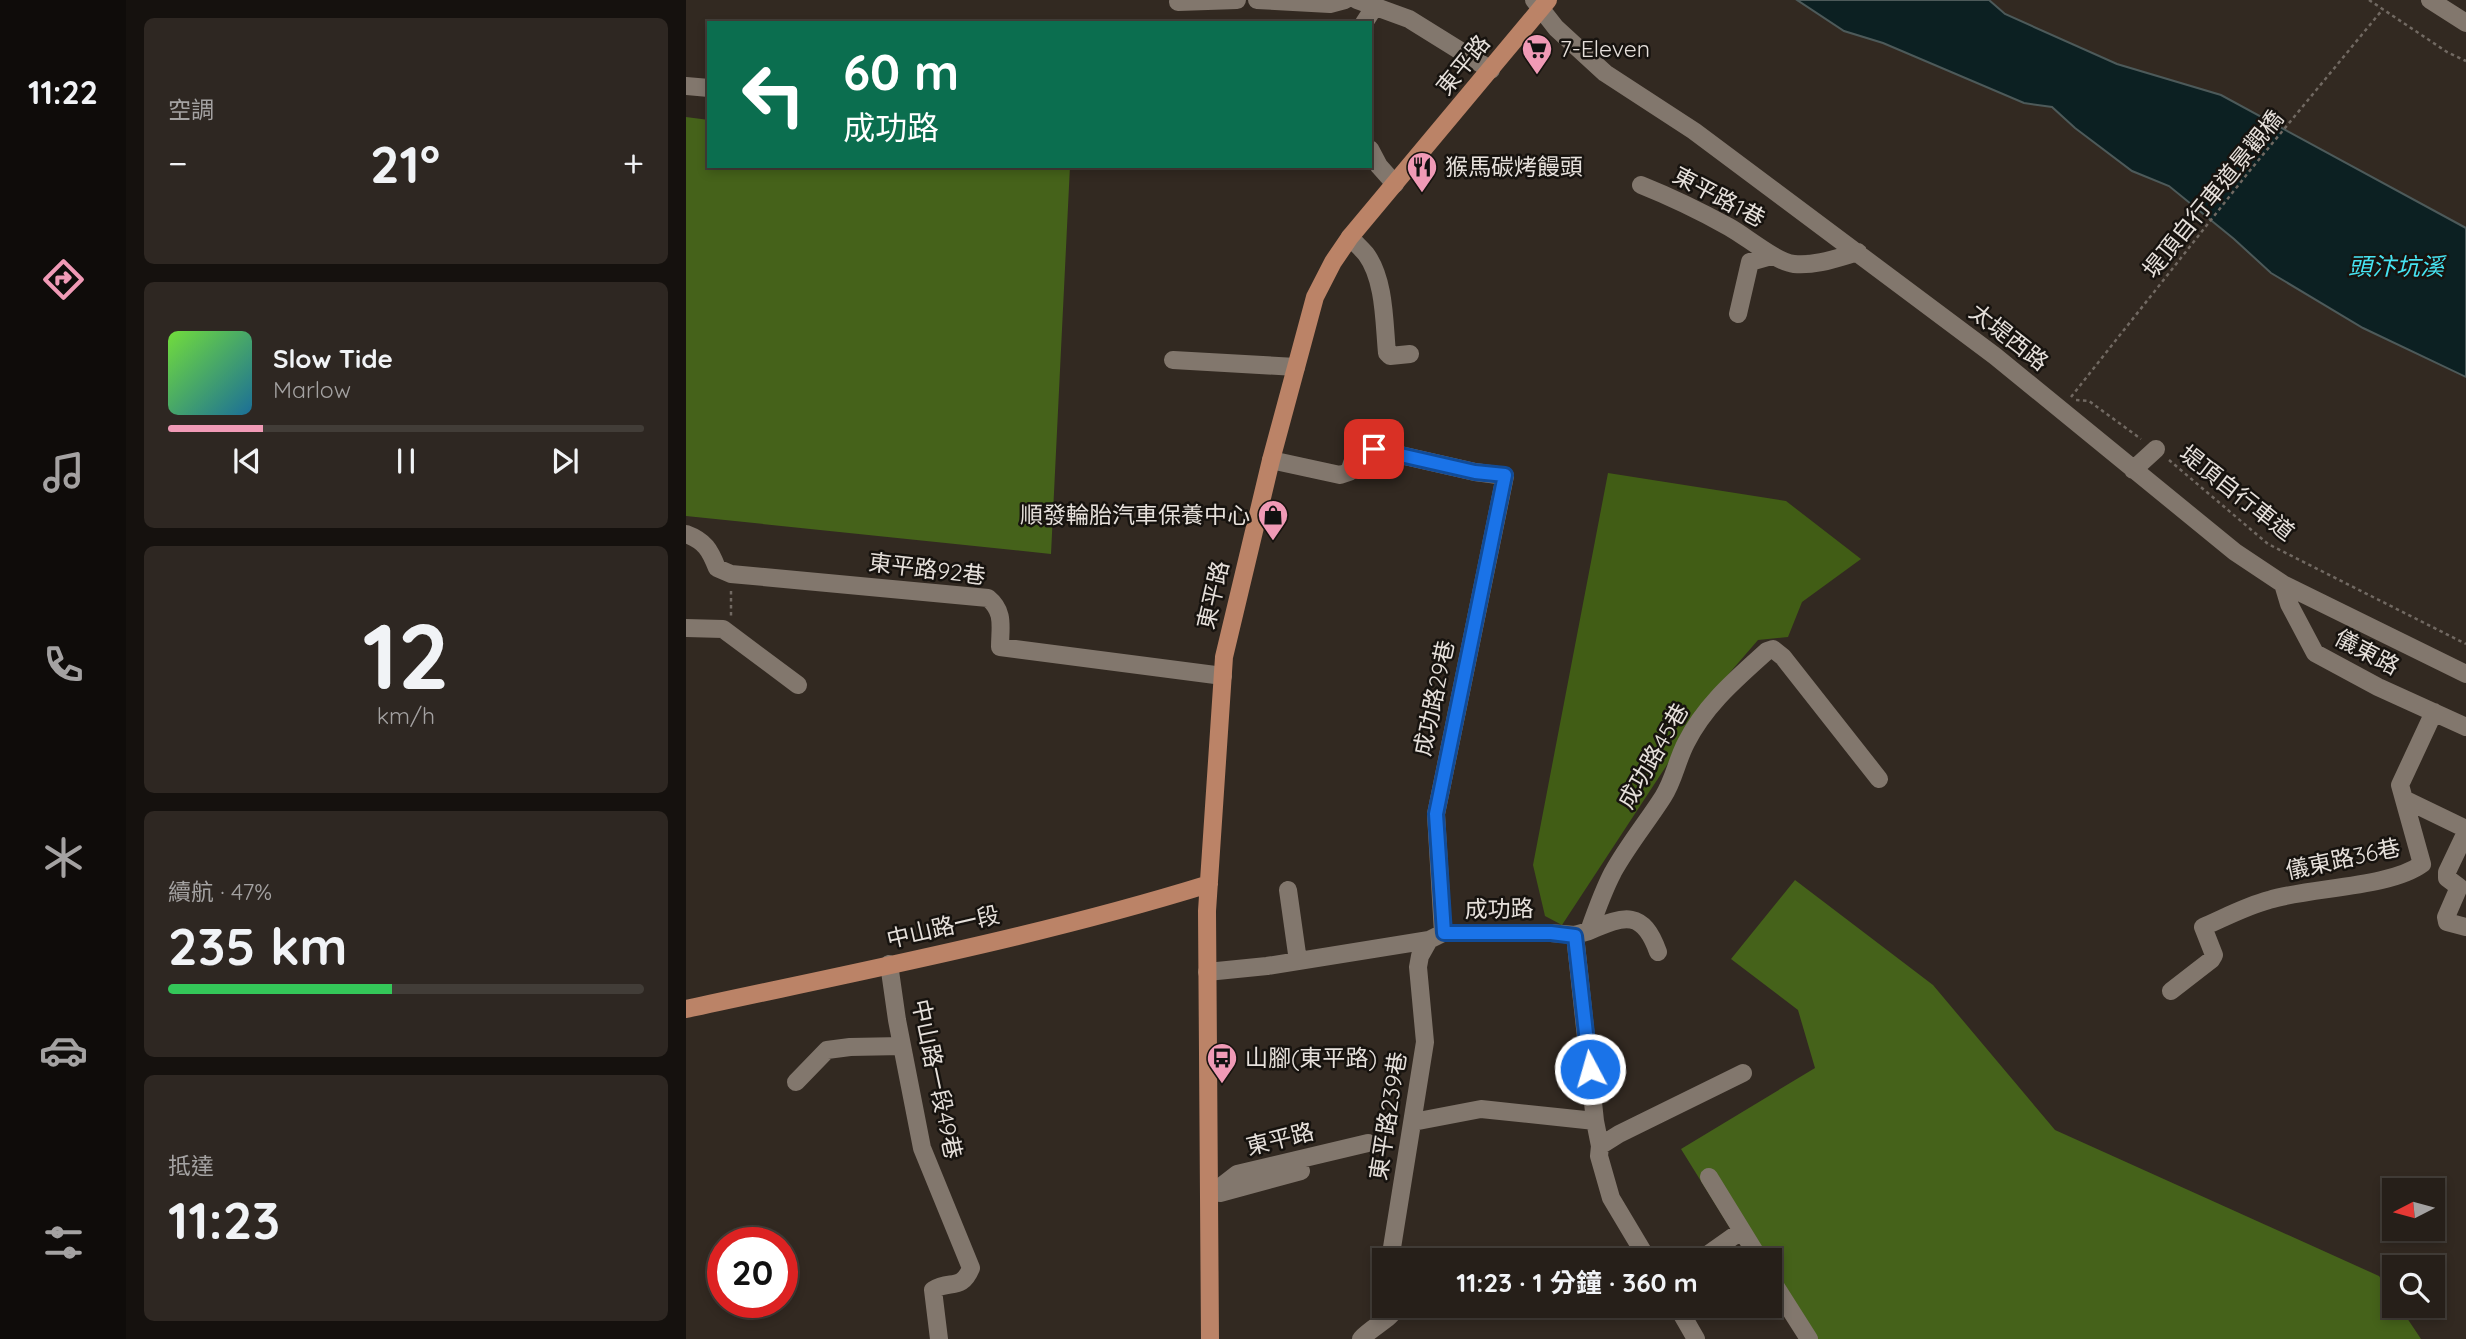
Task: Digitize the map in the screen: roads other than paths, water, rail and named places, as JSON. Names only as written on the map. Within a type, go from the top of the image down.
[{"type":"main road","name":"東平路","points":[[1210,1339],[1207,972],[1209,884],[1223,676],[1227,642],[1271,460],[1315,297],[1333,262],[1350,237],[1491,70],[1541,3]]},
{"type":"main road","name":"中山路一段","points":[[686,1009],[1150,902],[1209,884]]},
{"type":"street","points":[[1178,2],[1237,0]]},
{"type":"street","points":[[1258,0],[1330,4],[1345,0]]},
{"type":"street","points":[[1357,0],[1409,19],[1491,70]]},
{"type":"street","points":[[2430,0],[2466,23]]},
{"type":"street","name":"太堤西路","points":[[1541,3],[1570,43],[1605,73],[1694,131],[1995,356],[2235,552],[2283,584],[2466,674]]},
{"type":"street","points":[[1365,21],[1375,6]]},
{"type":"street","points":[[686,86],[707,88]]},
{"type":"street","points":[[1372,153],[1379,166],[1395,184]]},
{"type":"street","name":"東平路1巷","points":[[1641,185],[1677,199],[1764,248],[1771,256],[1793,264],[1827,262],[1858,252]]},
{"type":"street","points":[[1350,237],[1367,255],[1380,290],[1387,353],[1390,356],[1410,354]]},
{"type":"street","name":"東平路1巷","points":[[1738,314],[1750,262],[1771,256]]},
{"type":"street","points":[[1174,360],[1296,367]]},
{"type":"street","name":"成功路29巷","points":[[1271,460],[1340,475],[1349,472],[1356,452],[1374,449],[1475,472],[1505,475],[1436,814],[1436,937]]},
{"type":"street","points":[[2133,470],[2156,449]]},
{"type":"street","name":"東平路92巷","points":[[686,534],[710,548],[717,568],[731,575],[988,598],[997,606],[1000,615],[1000,647],[1223,676]]},
{"type":"street","name":"儀東路","points":[[2283,584],[2289,604],[2315,653],[2378,687],[2466,727]]},
{"type":"street","points":[[686,628],[723,629],[731,633],[799,685]]},
{"type":"street","name":"成功路45巷","points":[[1582,933],[1614,871],[1664,796],[1675,775],[1685,744],[1705,712],[1727,687],[1767,651],[1773,649],[1783,657],[1879,779]]},
{"type":"street","name":"儀東路36巷","points":[[2171,991],[2214,955],[2203,927],[2267,900],[2391,878],[2414,870],[2422,864],[2400,785],[2434,712]]},
{"type":"street","points":[[2404,799],[2466,830],[2447,872],[2447,878],[2459,887],[2446,917],[2447,922],[2466,927]]},
{"type":"street","points":[[1288,890],[1298,961]]},
{"type":"street","points":[[1641,1248],[1611,1198],[1599,1156],[1582,933],[1610,922],[1638,922],[1652,934],[1658,952]]},
{"type":"street","name":"成功路","points":[[1207,972],[1298,961],[1436,937],[1582,933]]},
{"type":"street","name":"東平路239巷","points":[[1392,1248],[1425,1042],[1418,967],[1420,956],[1436,937]]},
{"type":"street","name":"中山路一段49巷","points":[[889,964],[922,1148],[971,1268],[967,1277],[958,1284],[939,1286],[933,1290],[939,1339]]},
{"type":"street","points":[[796,1082],[827,1050],[902,1046]]},
{"type":"street","points":[[1600,1146],[1743,1073]]},
{"type":"street","points":[[1413,1122],[1481,1109],[1595,1121]]},
{"type":"street","name":"東平路","points":[[1210,1195],[1237,1174],[1368,1143]]},
{"type":"street","name":"東平路","points":[[1210,1195],[1344,1159]]},
{"type":"street","points":[[1709,1177],[1752,1248]]},
{"type":"street","points":[[1717,1248],[1741,1231]]},
{"type":"street","points":[[1782,1296],[1809,1339]]},
{"type":"street","points":[[1361,1339],[1385,1318]]},
{"type":"street","points":[[1684,1318],[1696,1339]]},
{"type":"water","name":"頭汴坑溪","points":[[1797,0],[1989,0],[2005,14],[2117,64],[2221,95],[2466,228],[2466,377],[2363,328],[2271,273],[2169,186],[2132,171],[2052,107],[2024,103],[1883,43],[1844,31]]},
{"type":"place","name":"7-Eleven","points":[[1537,76]]},
{"type":"place","name":"猴馬碳烤饅頭","points":[[1422,194]]},
{"type":"place","name":"順發輪胎汽車保養中心","points":[[1273,542]]},
{"type":"place","name":"山腳(東平路)","points":[[1222,1085]]}]
